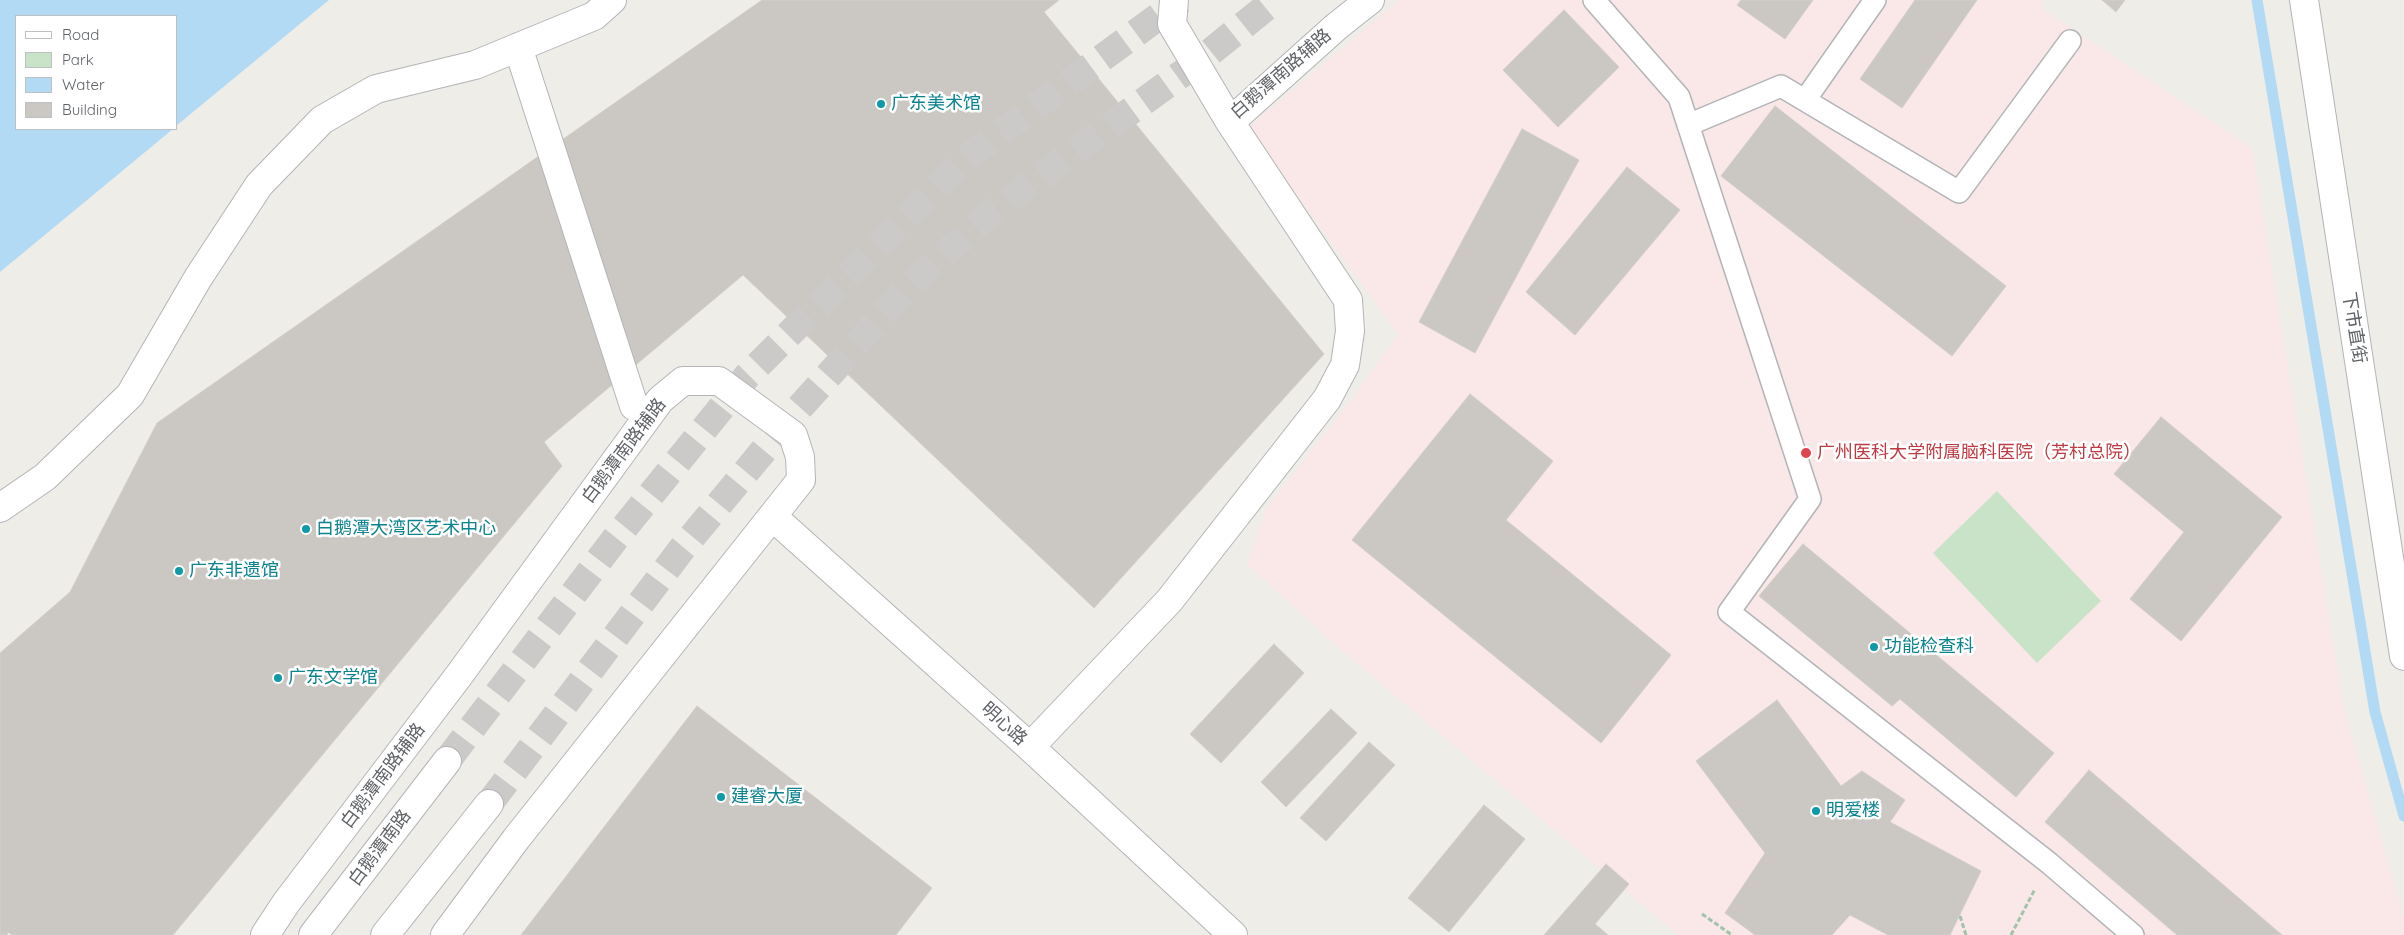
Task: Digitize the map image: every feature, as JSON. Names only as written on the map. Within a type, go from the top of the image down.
[{"type":"street","points":[[0,508],[45,477],[130,395],[198,278],[259,185],[322,120],[376,89],[475,64],[594,16],[612,0]]},
{"type":"street","name":"白鹅潭南路辅路","points":[[1174,0],[1172,24],[1230,122],[1336,26],[1370,0]]},
{"type":"street","name":"下市直街","points":[[2304,0],[2404,656]]},
{"type":"street","points":[[518,47],[634,406]]},
{"type":"street","points":[[1030,747],[1169,601],[1327,399],[1345,365],[1350,331],[1348,300],[1230,122]]},
{"type":"street","name":"白鹅潭南路辅路","points":[[265,935],[286,903],[460,674],[660,400],[683,381],[719,381],[793,435],[800,457],[801,480],[516,839],[445,935]]},
{"type":"street","name":"明心路","points":[[773,517],[1030,747],[1233,935]]},
{"type":"street","name":"白鹅潭南路","points":[[314,935],[447,761]]},
{"type":"street","points":[[385,935],[489,804]]},
{"type":"lane","points":[[1594,0],[1679,97],[1810,499],[1729,612],[2049,863],[2133,935]]},
{"type":"lane","points":[[1805,100],[1875,0]]},
{"type":"lane","points":[[1688,124],[1781,86],[1959,192],[2070,41]]},
{"type":"path","points":[[2011,935],[2049,863]]},
{"type":"path","points":[[1702,914],[1732,935]]},
{"type":"path","points":[[1960,916],[1966,935]]},
{"type":"shaded area","name":"广州医科大学附属脑科医院（芳村总院）","points":[[1399,0],[2043,0],[2041,8],[2252,148],[2344,709],[2404,918],[2404,935],[1678,935],[1340,649],[1247,564],[1265,510],[1354,396],[1398,334],[1248,128]]},
{"type":"green space","points":[[1997,491],[2101,601],[2037,663],[1933,553]]},
{"type":"water","points":[[0,0],[329,0],[178,124],[178,15],[15,15],[15,130],[172,130],[0,272]]},
{"type":"building","name":"白鹅潭大湾区艺术中心","points":[[762,0],[1059,0],[1044,12],[1324,354],[1094,608],[743,275],[544,442],[562,466],[173,935],[12,935],[8,932],[7,935],[0,935],[0,653],[70,592],[157,423]]},
{"type":"building","points":[[1741,0],[1813,0],[1785,39],[1737,5]]},
{"type":"building","points":[[1915,0],[1977,0],[1902,108],[1860,79]]},
{"type":"building","points":[[2102,0],[2125,0],[2116,12]]},
{"type":"building","points":[[1564,10],[1619,67],[1558,127],[1503,70]]},
{"type":"building","points":[[1775,106],[2006,286],[1952,356],[1721,176]]},
{"type":"building","points":[[1522,129],[1579,160],[1475,353],[1419,322]]},
{"type":"building","points":[[1627,167],[1680,210],[1575,335],[1526,292]]},
{"type":"building","points":[[1470,394],[1553,461],[1506,520],[1671,655],[1601,743],[1352,540]]},
{"type":"building","points":[[2161,417],[2282,517],[2181,641],[2130,599],[2184,532],[2114,474]]},
{"type":"building","name":"功能检查科","points":[[1803,544],[2054,753],[2016,797],[1900,699],[1892,706],[1759,596]]},
{"type":"building","points":[[1274,644],[1304,673],[1221,763],[1190,734]]},
{"type":"building","name":"明爱楼","points":[[1777,700],[1841,786],[1862,771],[1905,800],[1890,822],[1981,871],[1950,935],[1888,935],[1850,915],[1832,935],[1755,935],[1725,913],[1765,853],[1696,761]]},
{"type":"building","name":"建睿大厦","points":[[697,706],[932,888],[896,935],[521,935]]},
{"type":"building","points":[[1331,709],[1357,733],[1286,807],[1261,782]]},
{"type":"building","points":[[1369,742],[1395,765],[1326,841],[1300,818]]},
{"type":"building","points":[[2089,770],[2282,935],[2177,935],[2045,822]]},
{"type":"building","points":[[1484,805],[1525,839],[1449,932],[1408,898]]},
{"type":"building","points":[[1606,864],[1629,884],[1595,924],[1608,935],[1544,935]]},
{"type":"waterway","points":[[2257,0],[2375,712],[2404,816]]},
{"type":"tunnel","points":[[447,761],[615,539],[747,376],[966,158],[1181,0]]},
{"type":"tunnel","points":[[489,804],[681,550],[794,414],[905,290],[990,213],[1198,62],[1275,0]]},
{"type":"place","name":"广东美术馆","points":[[881,104]]},
{"type":"place","name":"广州医科大学附属脑科医院（芳村总院）","points":[[1806,453]]},
{"type":"place","name":"白鹅潭大湾区艺术中心","points":[[306,529]]},
{"type":"place","name":"广东非遗馆","points":[[179,571]]},
{"type":"place","name":"功能检查科","points":[[1874,647]]},
{"type":"place","name":"广东文学馆","points":[[278,678]]},
{"type":"place","name":"建睿大厦","points":[[721,797]]},
{"type":"place","name":"明爱楼","points":[[1816,811]]}]
